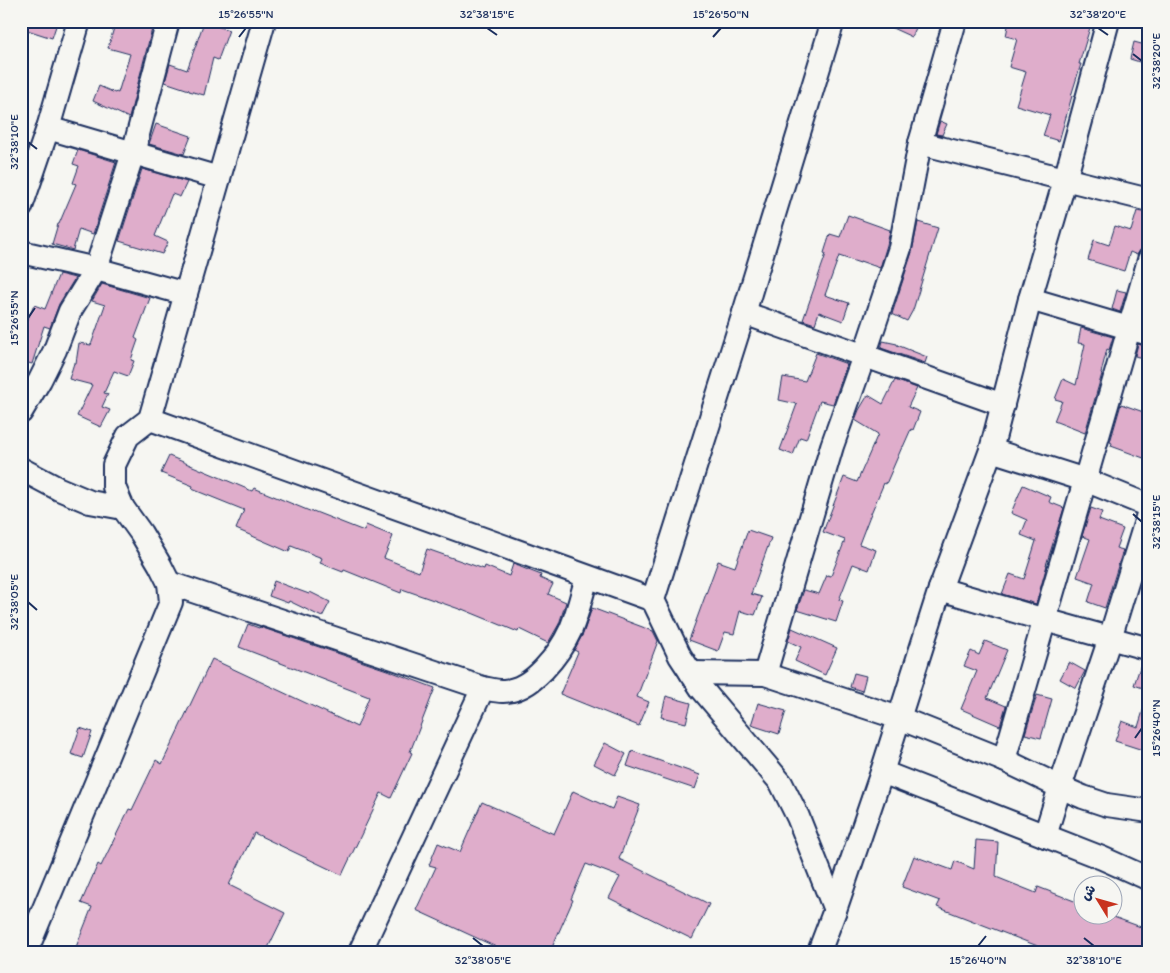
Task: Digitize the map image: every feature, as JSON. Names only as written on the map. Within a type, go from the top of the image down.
[{"type":"street","points":[[21,208],[48,128],[79,21]]},
{"type":"street","points":[[21,412],[55,350],[70,311],[96,269],[133,153],[168,21]]},
{"type":"street","points":[[26,952],[171,602],[169,583],[146,541],[123,508],[114,487],[114,465],[128,436],[150,419],[264,21]]},
{"type":"street","points":[[833,21],[744,313],[653,600],[671,638],[701,688],[782,783],[798,817],[835,910]]},
{"type":"street","points":[[765,674],[832,446],[900,248],[920,143],[955,21]]},
{"type":"street","points":[[819,952],[882,772],[940,589],[991,450],[1030,299],[1065,180],[1108,21]]},
{"type":"street","points":[[48,128],[219,178]]},
{"type":"street","points":[[920,143],[1149,200]]},
{"type":"street","points":[[21,252],[96,269],[186,294]]},
{"type":"street","points":[[1004,760],[1085,480],[1139,332],[1149,260]]},
{"type":"street","points":[[1030,299],[1139,332]]},
{"type":"street","points":[[744,313],[1003,405]]},
{"type":"street","points":[[150,419],[653,600]]},
{"type":"street","points":[[991,450],[1085,480],[1149,506]]},
{"type":"street","points":[[21,469],[59,489],[90,502],[123,508]]},
{"type":"street","points":[[1045,836],[1110,638],[1149,511]]},
{"type":"street","points":[[169,583],[483,688],[503,692],[521,687],[536,677],[546,666],[571,628],[587,577]]},
{"type":"street","points":[[940,589],[1149,649]]},
{"type":"street","points":[[691,673],[765,674],[899,718],[1004,760],[1060,787],[1107,805],[1147,805]]},
{"type":"street","points":[[360,952],[483,688]]},
{"type":"street","points":[[882,772],[1102,858],[1149,879]]},
{"type":"building","points":[[21,21],[41,21],[56,26],[52,38],[21,28]]},
{"type":"building","points":[[116,21],[154,21],[129,118],[93,101],[99,86],[118,93],[130,54],[108,48]]},
{"type":"building","points":[[877,21],[919,21],[912,37]]},
{"type":"building","points":[[1009,21],[1056,21],[1069,25],[1070,21],[1092,21],[1059,141],[1043,136],[1050,115],[1016,105],[1026,72],[1009,67],[1017,39],[1006,36]]},
{"type":"building","points":[[204,22],[229,30],[218,60],[213,58],[204,95],[165,82],[170,64],[187,70]]},
{"type":"building","points":[[1134,42],[1149,46],[1149,65],[1130,59]]},
{"type":"building","points":[[940,121],[947,124],[942,135],[936,134]]},
{"type":"building","points":[[156,124],[191,136],[184,154],[149,144]]},
{"type":"building","points":[[78,150],[116,162],[93,234],[79,229],[73,250],[52,244],[58,224],[76,184],[73,183],[79,166],[73,164]]},
{"type":"building","points":[[142,169],[187,182],[180,197],[172,194],[155,236],[168,242],[162,254],[119,241]]},
{"type":"building","points":[[1137,211],[1149,213],[1149,242],[1147,247],[1140,250],[1137,255],[1130,252],[1124,271],[1088,260],[1094,240],[1109,245],[1115,226],[1131,231]]},
{"type":"building","points":[[848,215],[890,230],[880,268],[839,256],[825,295],[849,303],[843,321],[819,312],[815,324],[803,320],[826,254],[824,253],[830,234],[840,237]]},
{"type":"building","points":[[918,222],[938,228],[913,310],[907,321],[892,314],[912,252]]},
{"type":"building","points":[[59,274],[75,278],[59,304],[50,328],[44,326],[32,364],[21,361],[21,324],[25,326],[34,305],[45,309]]},
{"type":"building","points":[[102,284],[150,298],[135,338],[138,340],[131,360],[134,361],[128,376],[114,371],[104,393],[108,394],[102,407],[110,410],[101,427],[77,416],[92,385],[69,379],[74,363],[76,363],[79,343],[91,345],[105,305],[92,301]]},
{"type":"building","points":[[1117,290],[1126,292],[1120,312],[1112,309]]},
{"type":"building","points":[[1081,328],[1113,337],[1109,350],[1107,349],[1085,433],[1054,421],[1062,401],[1055,399],[1063,379],[1076,385],[1085,344],[1078,343]]},
{"type":"building","points":[[883,341],[897,344],[927,357],[925,363],[881,348]]},
{"type":"building","points":[[1138,344],[1149,347],[1149,360],[1135,356]]},
{"type":"building","points":[[816,353],[847,364],[833,404],[820,401],[806,439],[800,437],[793,455],[780,450],[797,404],[779,400],[783,377],[805,381]]},
{"type":"building","points":[[895,380],[917,388],[908,407],[920,412],[886,484],[884,483],[859,544],[876,550],[869,570],[853,564],[839,600],[843,601],[836,622],[797,610],[804,590],[819,594],[827,575],[831,576],[845,540],[823,532],[844,477],[857,482],[878,434],[855,420],[859,410],[868,395],[883,404]]},
{"type":"building","points":[[1121,404],[1149,414],[1149,460],[1111,446],[1112,443],[1110,442]]},
{"type":"building","points":[[169,456],[252,491],[254,488],[364,531],[366,525],[393,536],[384,558],[419,572],[427,549],[484,569],[485,566],[509,576],[513,564],[541,575],[540,578],[553,584],[548,594],[566,602],[559,624],[548,643],[519,629],[518,632],[462,609],[402,589],[401,593],[344,570],[343,572],[320,563],[322,558],[291,546],[289,552],[236,529],[244,510],[192,489],[193,486],[161,473]]},
{"type":"building","points":[[1023,485],[1051,497],[1049,502],[1064,508],[1036,604],[1002,594],[1010,574],[1024,579],[1036,541],[1021,535],[1027,520],[1011,513]]},
{"type":"building","points":[[1091,508],[1102,512],[1099,520],[1123,529],[1116,548],[1123,550],[1105,608],[1088,602],[1094,583],[1077,577],[1090,539],[1082,536]]},
{"type":"building","points":[[748,530],[771,538],[751,594],[762,597],[755,615],[740,611],[734,634],[725,632],[718,651],[689,640],[718,561],[735,567]]},
{"type":"building","points":[[274,581],[309,594],[310,592],[330,602],[322,617],[289,601],[288,603],[269,596]]},
{"type":"building","points":[[592,608],[653,631],[658,641],[637,697],[649,702],[639,726],[560,694],[578,652],[574,650],[583,634]]},
{"type":"building","points":[[248,624],[435,688],[410,752],[412,753],[391,798],[381,793],[342,875],[254,833],[229,885],[285,913],[266,952],[74,952],[92,907],[81,903],[98,864],[101,866],[129,809],[132,810],[156,760],[162,764],[212,659],[357,727],[369,697],[239,647]]},
{"type":"building","points":[[792,628],[837,648],[825,675],[795,661],[801,647],[788,641]]},
{"type":"building","points":[[985,641],[1007,650],[987,698],[1006,706],[1000,726],[961,709],[977,671],[964,666],[971,651],[979,655]]},
{"type":"building","points":[[1142,661],[1149,662],[1149,690],[1134,685]]},
{"type":"building","points":[[1069,662],[1085,671],[1076,688],[1060,679]]},
{"type":"building","points":[[854,673],[866,676],[862,691],[850,687]]},
{"type":"building","points":[[1037,695],[1052,699],[1041,738],[1025,734]]},
{"type":"building","points":[[666,696],[691,703],[686,723],[661,717]]},
{"type":"building","points":[[1146,701],[1149,701],[1149,752],[1115,741],[1122,721],[1138,727]]},
{"type":"building","points":[[758,703],[786,711],[779,734],[751,725]]},
{"type":"building","points":[[80,728],[92,732],[83,758],[71,754]]},
{"type":"building","points":[[605,743],[626,754],[615,775],[594,764]]},
{"type":"building","points":[[632,751],[700,775],[695,789],[627,766]]},
{"type":"building","points":[[573,791],[612,809],[617,797],[640,805],[619,859],[709,904],[692,939],[609,898],[620,877],[586,864],[571,899],[573,900],[550,952],[507,952],[416,910],[436,867],[429,865],[438,843],[460,852],[482,802],[554,834]]},
{"type":"building","points":[[976,840],[998,842],[996,877],[1036,893],[1038,887],[1072,900],[1072,926],[1122,926],[1122,920],[1149,930],[1149,952],[1053,952],[937,907],[940,901],[902,887],[914,856],[952,870],[955,861],[974,869]]}]
